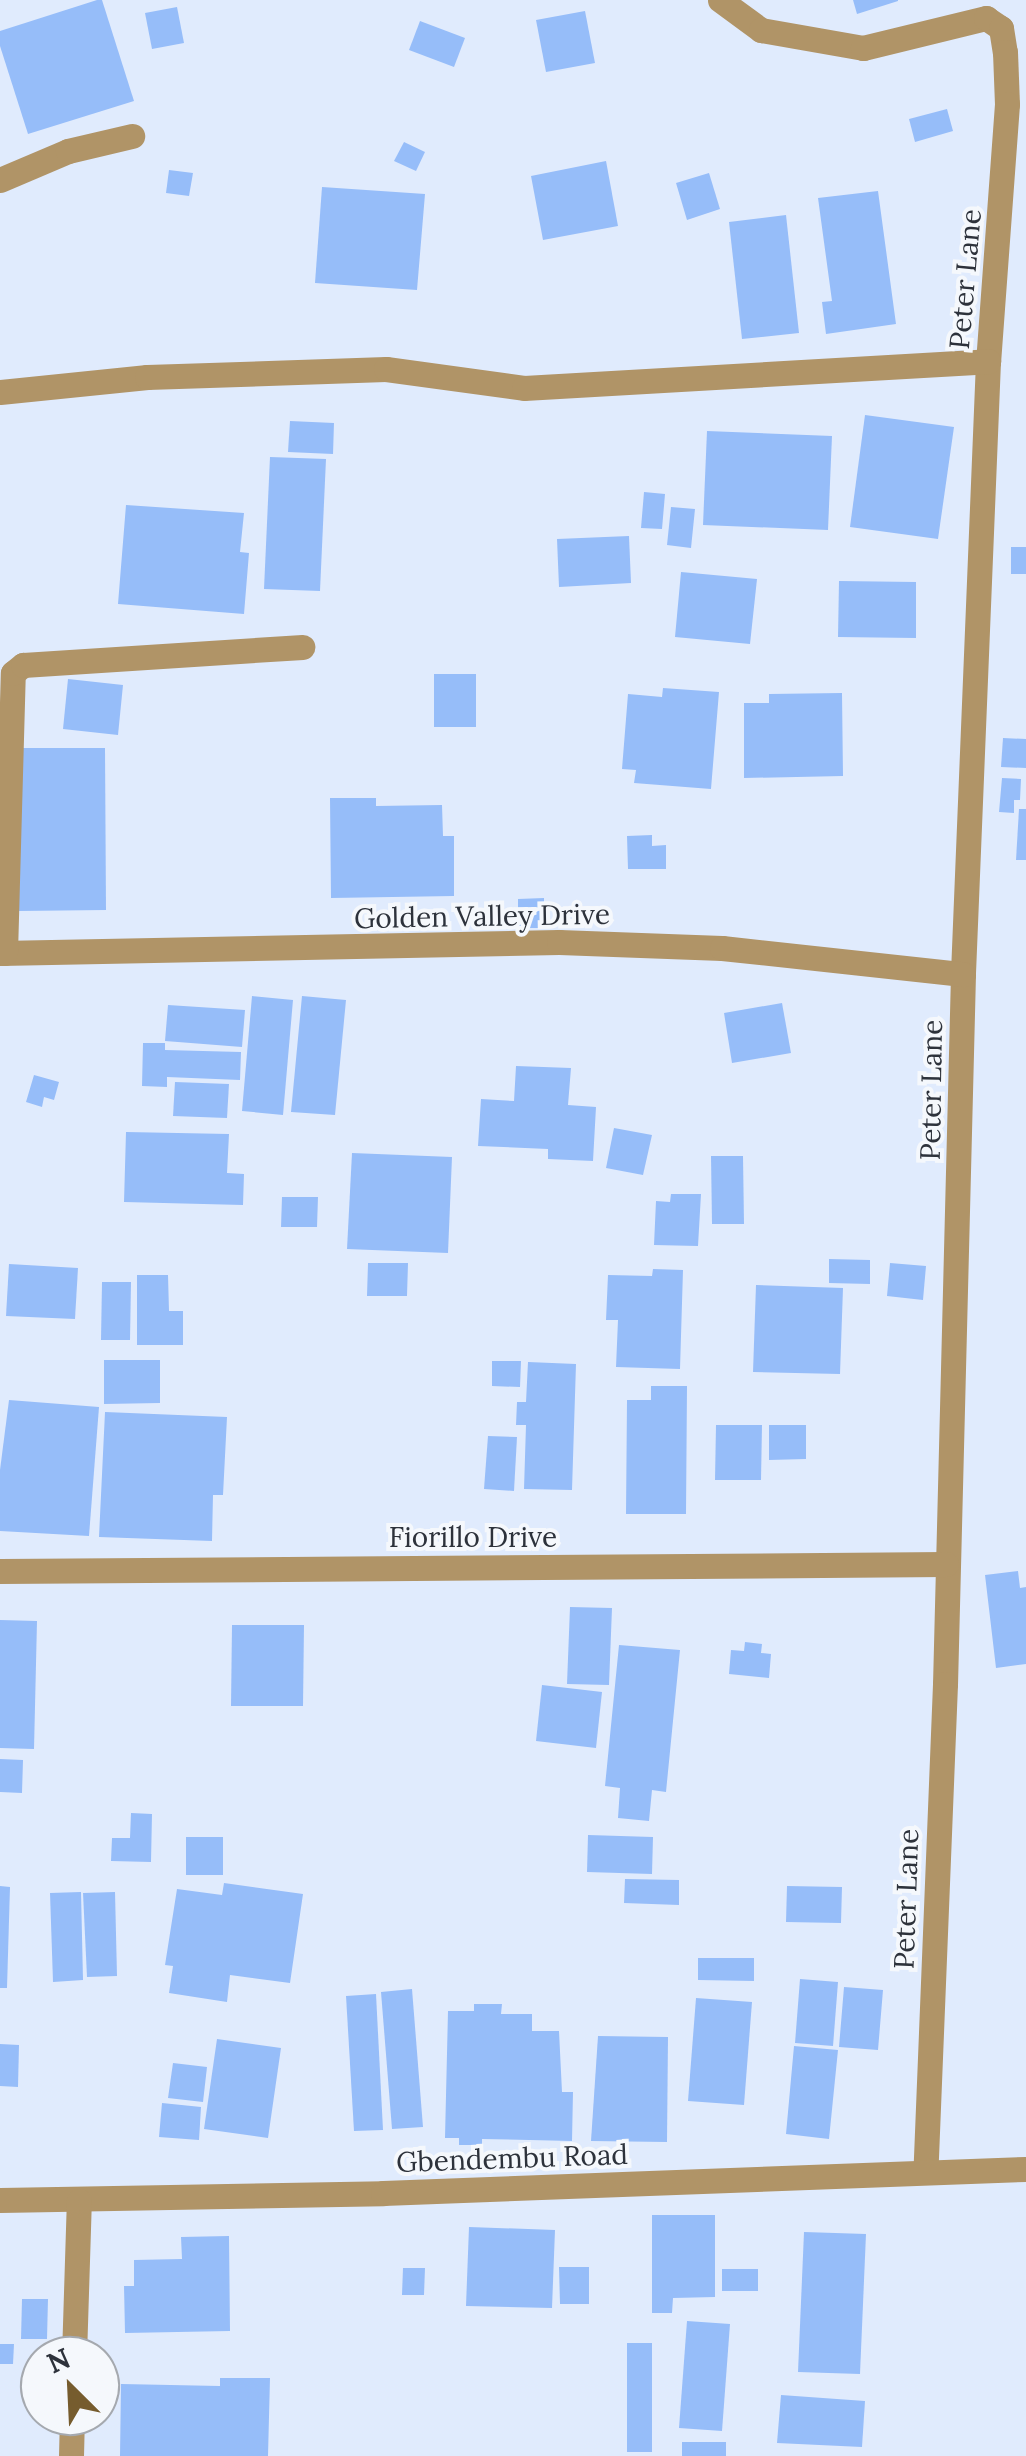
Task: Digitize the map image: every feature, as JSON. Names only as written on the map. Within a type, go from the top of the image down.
[{"type":"street","name":"Peter Lane","points":[[720,0],[761,30],[863,48],[986,18],[1000,28],[1005,52],[1014,195],[988,361],[962,974],[925,2172]]},
{"type":"street","points":[[0,180],[68,151],[132,136]]},
{"type":"street","points":[[0,392],[148,377],[386,369],[524,388],[988,361]]},
{"type":"street","points":[[3,953],[13,674],[23,664],[302,647]]},
{"type":"street","name":"Golden Valley Drive","points":[[3,953],[559,942],[722,948],[962,974]]},
{"type":"street","name":"Fiorillo Drive","points":[[0,1571],[946,1564]]},
{"type":"street","name":"Gbendembu Road","points":[[0,2200],[79,2201],[1026,2169]]},
{"type":"street","points":[[75,2336],[79,2201]]},
{"type":"building","points":[[102,0],[134,101],[28,134],[0,46],[0,31]]},
{"type":"building","points":[[853,0],[898,0],[898,1],[857,14]]},
{"type":"building","points":[[177,7],[184,43],[152,49],[145,13]]},
{"type":"building","points":[[585,11],[595,63],[546,72],[536,20]]},
{"type":"building","points":[[420,21],[465,38],[454,67],[409,50]]},
{"type":"building","points":[[947,109],[953,131],[915,142],[909,119]]},
{"type":"building","points":[[404,142],[425,152],[416,171],[394,161]]},
{"type":"building","points":[[606,161],[618,226],[543,240],[531,176]]},
{"type":"building","points":[[169,170],[193,173],[189,196],[166,193]]},
{"type":"building","points":[[709,173],[720,209],[687,220],[676,183]]},
{"type":"building","points":[[322,187],[425,194],[417,290],[315,283]]},
{"type":"building","points":[[878,191],[896,324],[826,334],[822,302],[832,301],[818,198]]},
{"type":"building","points":[[786,215],[799,333],[742,339],[729,222]]},
{"type":"building","points":[[865,415],[954,427],[938,539],[850,527]]},
{"type":"building","points":[[290,421],[334,423],[333,454],[288,452]]},
{"type":"building","points":[[707,431],[832,436],[828,530],[703,525]]},
{"type":"building","points":[[270,457],[326,459],[320,591],[264,589]]},
{"type":"building","points":[[644,492],[665,494],[662,529],[641,528]]},
{"type":"building","points":[[126,505],[244,513],[240,552],[249,553],[244,614],[118,604]]},
{"type":"building","points":[[671,507],[695,509],[691,548],[667,545]]},
{"type":"building","points":[[629,536],[631,583],[559,587],[557,539]]},
{"type":"building","points":[[1011,547],[1026,547],[1026,574],[1011,574]]},
{"type":"building","points":[[681,572],[757,579],[750,644],[675,637]]},
{"type":"building","points":[[839,581],[916,582],[916,638],[838,637]]},
{"type":"building","points":[[434,674],[476,674],[476,727],[434,727]]},
{"type":"building","points":[[68,679],[123,685],[118,735],[63,729]]},
{"type":"building","points":[[663,688],[719,692],[711,789],[634,783],[636,770],[622,769],[628,694],[662,697]]},
{"type":"building","points":[[842,693],[843,776],[744,778],[744,703],[769,703],[769,694]]},
{"type":"building","points":[[1003,738],[1026,739],[1026,768],[1001,767]]},
{"type":"building","points":[[17,748],[105,748],[106,910],[18,911]]},
{"type":"building","points":[[1002,778],[1021,779],[1020,800],[1014,800],[1014,813],[999,812]]},
{"type":"building","points":[[330,798],[376,798],[376,806],[442,805],[443,836],[454,836],[454,896],[331,898]]},
{"type":"building","points":[[1019,809],[1026,809],[1026,860],[1016,860]]},
{"type":"building","points":[[652,835],[652,846],[666,845],[666,869],[628,869],[627,836]]},
{"type":"building","points":[[544,898],[544,928],[518,928],[518,899]]},
{"type":"building","points":[[252,996],[293,1000],[283,1115],[242,1111]]},
{"type":"building","points":[[302,996],[346,1000],[335,1115],[291,1112]]},
{"type":"building","points":[[782,1003],[791,1053],[732,1063],[724,1013]]},
{"type":"building","points":[[168,1005],[245,1010],[242,1047],[165,1041]]},
{"type":"building","points":[[143,1043],[165,1043],[165,1050],[241,1052],[240,1080],[167,1077],[167,1087],[142,1086]]},
{"type":"building","points":[[516,1066],[571,1068],[568,1105],[596,1107],[593,1161],[548,1159],[548,1149],[478,1146],[481,1099],[514,1101]]},
{"type":"building","points":[[34,1075],[59,1082],[54,1100],[44,1097],[42,1107],[26,1102]]},
{"type":"building","points":[[175,1082],[229,1084],[227,1118],[173,1116]]},
{"type":"building","points":[[614,1128],[652,1135],[643,1175],[606,1168]]},
{"type":"building","points":[[126,1132],[229,1134],[227,1173],[244,1174],[243,1205],[124,1202]]},
{"type":"building","points":[[352,1153],[452,1157],[448,1253],[347,1249]]},
{"type":"building","points":[[711,1156],[743,1156],[744,1224],[712,1224]]},
{"type":"building","points":[[671,1194],[701,1194],[698,1246],[654,1245],[656,1201],[670,1202]]},
{"type":"building","points":[[282,1197],[318,1197],[317,1227],[281,1227]]},
{"type":"building","points":[[829,1259],[870,1260],[870,1284],[829,1283]]},
{"type":"building","points":[[368,1263],[408,1263],[407,1296],[367,1296]]},
{"type":"building","points":[[890,1263],[926,1266],[923,1300],[887,1296]]},
{"type":"building","points":[[9,1264],[78,1268],[75,1319],[6,1316]]},
{"type":"building","points":[[653,1269],[683,1270],[680,1369],[616,1367],[618,1320],[606,1320],[608,1275],[652,1276]]},
{"type":"building","points":[[137,1275],[168,1275],[169,1311],[183,1311],[183,1345],[137,1345]]},
{"type":"building","points":[[102,1282],[131,1282],[130,1340],[101,1340]]},
{"type":"building","points":[[756,1285],[843,1288],[840,1374],[753,1372]]},
{"type":"building","points":[[104,1360],[160,1360],[160,1403],[104,1404]]},
{"type":"building","points":[[492,1361],[521,1361],[520,1387],[492,1386]]},
{"type":"building","points":[[528,1362],[576,1364],[572,1490],[524,1489],[526,1425],[516,1425],[517,1402],[526,1402]]},
{"type":"building","points":[[651,1386],[687,1386],[686,1514],[626,1514],[627,1400],[651,1400]]},
{"type":"building","points":[[9,1400],[99,1407],[89,1536],[0,1531],[0,1470]]},
{"type":"building","points":[[105,1412],[227,1417],[223,1495],[213,1495],[212,1541],[99,1537]]},
{"type":"building","points":[[716,1425],[762,1425],[761,1480],[715,1480]]},
{"type":"building","points":[[769,1425],[806,1425],[806,1459],[769,1460]]},
{"type":"building","points":[[488,1436],[517,1437],[514,1491],[484,1489]]},
{"type":"building","points":[[1018,1571],[1020,1588],[1026,1587],[1026,1664],[996,1668],[985,1575]]},
{"type":"building","points":[[570,1607],[612,1608],[609,1685],[567,1684]]},
{"type":"building","points":[[0,1620],[37,1621],[34,1749],[0,1748]]},
{"type":"building","points":[[232,1625],[304,1625],[303,1706],[231,1706]]},
{"type":"building","points":[[745,1642],[762,1644],[761,1653],[771,1654],[769,1678],[729,1674],[731,1650],[744,1651]]},
{"type":"building","points":[[619,1645],[680,1650],[666,1792],[652,1790],[649,1821],[618,1818],[620,1788],[605,1786]]},
{"type":"building","points":[[542,1685],[602,1692],[596,1748],[536,1741]]},
{"type":"building","points":[[0,1759],[23,1760],[22,1793],[0,1792]]},
{"type":"building","points":[[131,1813],[152,1814],[151,1862],[111,1861],[112,1838],[130,1838]]},
{"type":"building","points":[[588,1835],[653,1837],[652,1874],[587,1872]]},
{"type":"building","points":[[186,1837],[223,1837],[223,1875],[186,1875]]},
{"type":"building","points":[[625,1879],[679,1880],[679,1905],[624,1903]]},
{"type":"building","points":[[224,1883],[303,1894],[290,1983],[230,1975],[227,2002],[169,1993],[173,1966],[165,1965],[177,1889],[222,1895]]},
{"type":"building","points":[[0,1886],[10,1887],[7,1988],[0,1988]]},
{"type":"building","points":[[787,1886],[842,1887],[841,1923],[786,1922]]},
{"type":"building","points":[[81,1892],[83,1980],[53,1982],[50,1893]]},
{"type":"building","points":[[115,1892],[117,1976],[87,1977],[83,1893]]},
{"type":"building","points":[[698,1958],[754,1958],[754,1981],[698,1980]]},
{"type":"building","points":[[800,1979],[838,1982],[833,2046],[795,2043]]},
{"type":"building","points":[[844,1987],[883,1990],[878,2050],[839,2047]]},
{"type":"building","points":[[412,1989],[423,2127],[392,2129],[381,1992]]},
{"type":"building","points":[[376,1994],[383,2130],[354,2131],[346,1996]]},
{"type":"building","points":[[696,1998],[752,2002],[744,2105],[688,2101]]},
{"type":"building","points":[[474,2004],[502,2004],[501,2014],[532,2014],[532,2031],[559,2031],[562,2092],[573,2092],[572,2141],[482,2139],[482,2145],[459,2145],[459,2138],[445,2138],[448,2011],[474,2011]]},
{"type":"building","points":[[598,2036],[668,2037],[667,2142],[591,2141]]},
{"type":"building","points":[[217,2039],[281,2048],[268,2138],[204,2129]]},
{"type":"building","points":[[0,2044],[19,2045],[18,2087],[0,2086]]},
{"type":"building","points":[[794,2046],[838,2050],[829,2139],[786,2134]]},
{"type":"building","points":[[173,2063],[207,2067],[203,2102],[168,2098]]},
{"type":"building","points":[[162,2103],[201,2107],[199,2140],[159,2137]]},
{"type":"building","points":[[652,2215],[715,2215],[715,2297],[673,2298],[672,2313],[652,2313]]},
{"type":"building","points":[[469,2227],[555,2230],[552,2308],[466,2306]]},
{"type":"building","points":[[804,2232],[866,2234],[860,2374],[798,2372]]},
{"type":"building","points":[[229,2236],[230,2331],[125,2333],[124,2286],[134,2286],[134,2260],[182,2259],[181,2237]]},
{"type":"building","points":[[559,2267],[589,2267],[589,2304],[560,2304]]},
{"type":"building","points":[[403,2268],[425,2268],[424,2295],[402,2295]]},
{"type":"building","points":[[722,2269],[758,2269],[758,2291],[722,2291]]},
{"type":"building","points":[[22,2299],[48,2299],[47,2336],[21,2336]]},
{"type":"building","points":[[687,2321],[730,2324],[722,2431],[679,2428]]},
{"type":"building","points":[[627,2343],[652,2343],[652,2452],[627,2452]]},
{"type":"building","points":[[0,2344],[14,2344],[13,2364],[0,2364]]},
{"type":"building","points":[[220,2378],[270,2378],[268,2456],[120,2456],[121,2384],[220,2386]]},
{"type":"building","points":[[781,2395],[865,2401],[862,2447],[777,2443]]},
{"type":"building","points":[[682,2442],[726,2442],[726,2456],[682,2456]]}]
